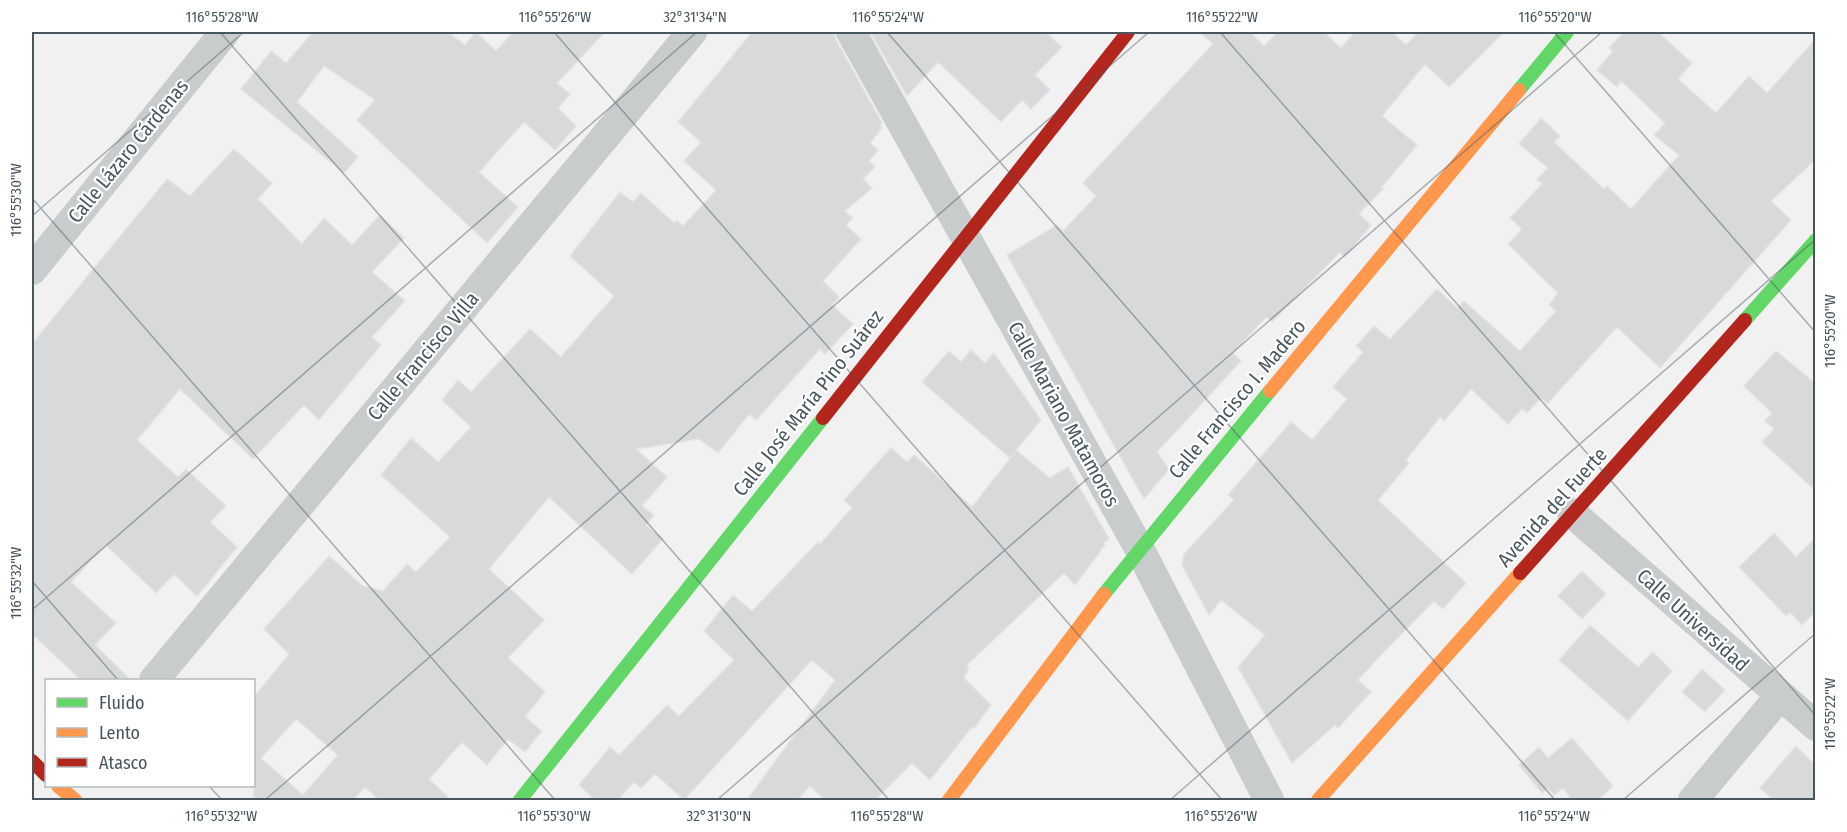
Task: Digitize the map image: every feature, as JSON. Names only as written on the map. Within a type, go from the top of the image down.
[{"type":"street","name":"Calle Lázaro Cárdenas","points":[[32,270],[225,32]]},
{"type":"street","name":"Calle Francisco Villa","points":[[156,679],[692,32]]},
{"type":"street","name":"Calle Mariano Matamoros","points":[[851,32],[1138,549],[1269,801]]},
{"type":"street","name":"Calle José María Pino Suárez","points":[[520,801],[964,235],[1128,32]]},
{"type":"street","name":"Calle Francisco I. Madero","points":[[949,801],[1138,549],[1567,32]]},
{"type":"street","name":"Avenida del Fuerte","points":[[1318,801],[1815,240]]},
{"type":"street","name":"Calle Universidad","points":[[1572,513],[1779,697],[1815,726]]},
{"type":"street","points":[[1693,801],[1779,697]]},
{"type":"street","points":[[32,761],[45,772]]},
{"type":"building","points":[[313,32],[448,32],[465,45],[476,32],[496,51],[513,32],[605,32],[557,83],[570,94],[558,108],[576,126],[555,150],[524,122],[479,172],[518,207],[487,243],[357,120],[375,100],[324,66],[297,102],[358,157],[344,173],[241,89],[271,51],[286,63]]},
{"type":"building","points":[[752,32],[834,32],[836,40],[882,123],[880,126],[882,128],[870,143],[878,150],[869,161],[875,167],[863,179],[872,188],[845,211],[853,218],[846,225],[861,239],[823,281],[839,297],[832,305],[853,324],[825,354],[820,349],[756,420],[749,414],[718,453],[699,439],[636,449],[667,477],[642,506],[654,515],[646,525],[663,539],[632,574],[549,497],[489,569],[544,620],[508,658],[545,692],[525,717],[542,731],[525,752],[508,739],[487,765],[462,742],[429,779],[452,801],[380,801],[365,787],[352,801],[254,801],[255,696],[289,654],[264,629],[329,556],[363,586],[383,591],[407,564],[416,572],[450,537],[381,475],[411,438],[438,462],[471,427],[442,400],[458,380],[471,392],[530,329],[561,357],[614,296],[570,256],[620,192],[633,202],[641,193],[674,223],[677,220],[683,226],[716,190],[684,161],[701,142],[678,122]],"holes":[[[296,719],[338,755],[303,795],[261,758]]]},
{"type":"building","points":[[870,32],[1045,32],[1062,47],[1035,75],[1050,90],[1031,109],[1022,100],[1001,122],[938,62],[907,96]]},
{"type":"building","points":[[1200,32],[1250,32],[1264,46],[1278,32],[1324,32],[1341,48],[1355,32],[1392,32],[1406,45],[1419,32],[1504,32],[1449,87],[1425,64],[1382,116],[1417,145],[1381,188],[1383,189],[1359,214],[1371,225],[1345,257],[1340,252],[1272,322],[1266,317],[1233,353],[1241,361],[1157,452],[1169,469],[1144,499],[1007,255],[1057,225],[1063,231],[1096,196],[1083,183],[1213,44]]},
{"type":"building","points":[[1624,32],[1658,32],[1692,63],[1678,79],[1716,113],[1749,76],[1767,93],[1815,40],[1815,160],[1771,201],[1791,220],[1660,368],[1617,327],[1547,404],[1541,398],[1527,413],[1522,409],[1508,424],[1471,389],[1444,421],[1440,417],[1406,460],[1409,463],[1378,500],[1466,583],[1443,609],[1434,601],[1378,658],[1358,680],[1371,692],[1338,728],[1335,725],[1292,763],[1238,667],[1265,635],[1221,600],[1209,615],[1182,565],[1184,554],[1234,500],[1228,495],[1291,422],[1312,440],[1347,399],[1333,387],[1363,352],[1356,346],[1374,326],[1390,339],[1437,289],[1457,308],[1464,301],[1520,351],[1556,311],[1549,305],[1558,293],[1508,244],[1522,229],[1510,218],[1542,184],[1537,179],[1548,168],[1519,144],[1541,118],[1560,136],[1554,142],[1604,189],[1607,186],[1631,209],[1679,155],[1654,135],[1665,123],[1621,81],[1617,87],[1597,70],[1613,51],[1609,48]]},
{"type":"building","points":[[234,149],[272,183],[258,199],[302,244],[324,218],[352,245],[380,215],[404,238],[372,272],[405,301],[372,337],[381,345],[319,420],[304,405],[253,459],[180,389],[137,440],[178,477],[186,469],[226,506],[210,522],[237,547],[197,596],[174,574],[156,593],[106,545],[71,582],[116,623],[95,645],[130,679],[80,679],[32,634],[32,344],[167,179],[190,196]]},
{"type":"building","points":[[971,350],[985,363],[994,353],[1041,420],[1016,450],[1050,478],[1068,467],[1109,539],[1103,543],[1105,545],[1075,585],[1064,573],[966,666],[969,668],[964,678],[991,705],[974,728],[972,727],[930,780],[912,763],[874,801],[826,801],[810,786],[796,801],[746,801],[835,680],[812,660],[684,800],[655,774],[641,788],[634,782],[617,801],[596,801],[579,785],[610,747],[619,755],[667,705],[679,716],[734,660],[704,631],[733,595],[752,611],[818,542],[820,544],[852,508],[844,500],[891,448],[907,462],[914,455],[972,507],[1015,452],[1010,458],[922,382],[949,351],[961,362]]},
{"type":"building","points":[[1776,351],[1815,383],[1815,490],[1762,442],[1774,429],[1765,421],[1772,413],[1744,386]]},
{"type":"building","points":[[1774,533],[1796,557],[1815,538],[1815,612],[1802,625],[1790,612],[1786,616],[1739,567]]},
{"type":"building","points":[[1582,571],[1606,594],[1582,619],[1558,596]]},
{"type":"building","points":[[1590,625],[1638,667],[1653,652],[1672,671],[1628,721],[1559,660]]},
{"type":"building","points":[[1702,669],[1725,690],[1705,712],[1682,692]]},
{"type":"building","points":[[1572,738],[1613,786],[1597,801],[1573,801],[1563,788],[1554,795],[1548,788],[1542,793],[1519,765],[1539,747],[1548,758]]},
{"type":"building","points":[[1796,746],[1815,765],[1815,801],[1775,801],[1760,788]]},
{"type":"traffic: fast","points":[[1519,90],[1567,32]]},
{"type":"traffic: fast","points":[[1745,320],[1816,240]]},
{"type":"traffic: fast","points":[[1104,594],[1270,391]]},
{"type":"traffic: fast","points":[[520,800],[823,418]]},
{"type":"traffic: slow","points":[[1270,391],[1519,90]]},
{"type":"traffic: slow","points":[[1318,800],[1520,573]]},
{"type":"traffic: slow","points":[[949,800],[1104,594]]},
{"type":"traffic: slow","points":[[59,787],[75,800]]},
{"type":"traffic: jam","points":[[823,418],[1128,32]]},
{"type":"traffic: jam","points":[[1520,573],[1745,320]]},
{"type":"traffic: jam","points":[[32,761],[45,774]]}]
